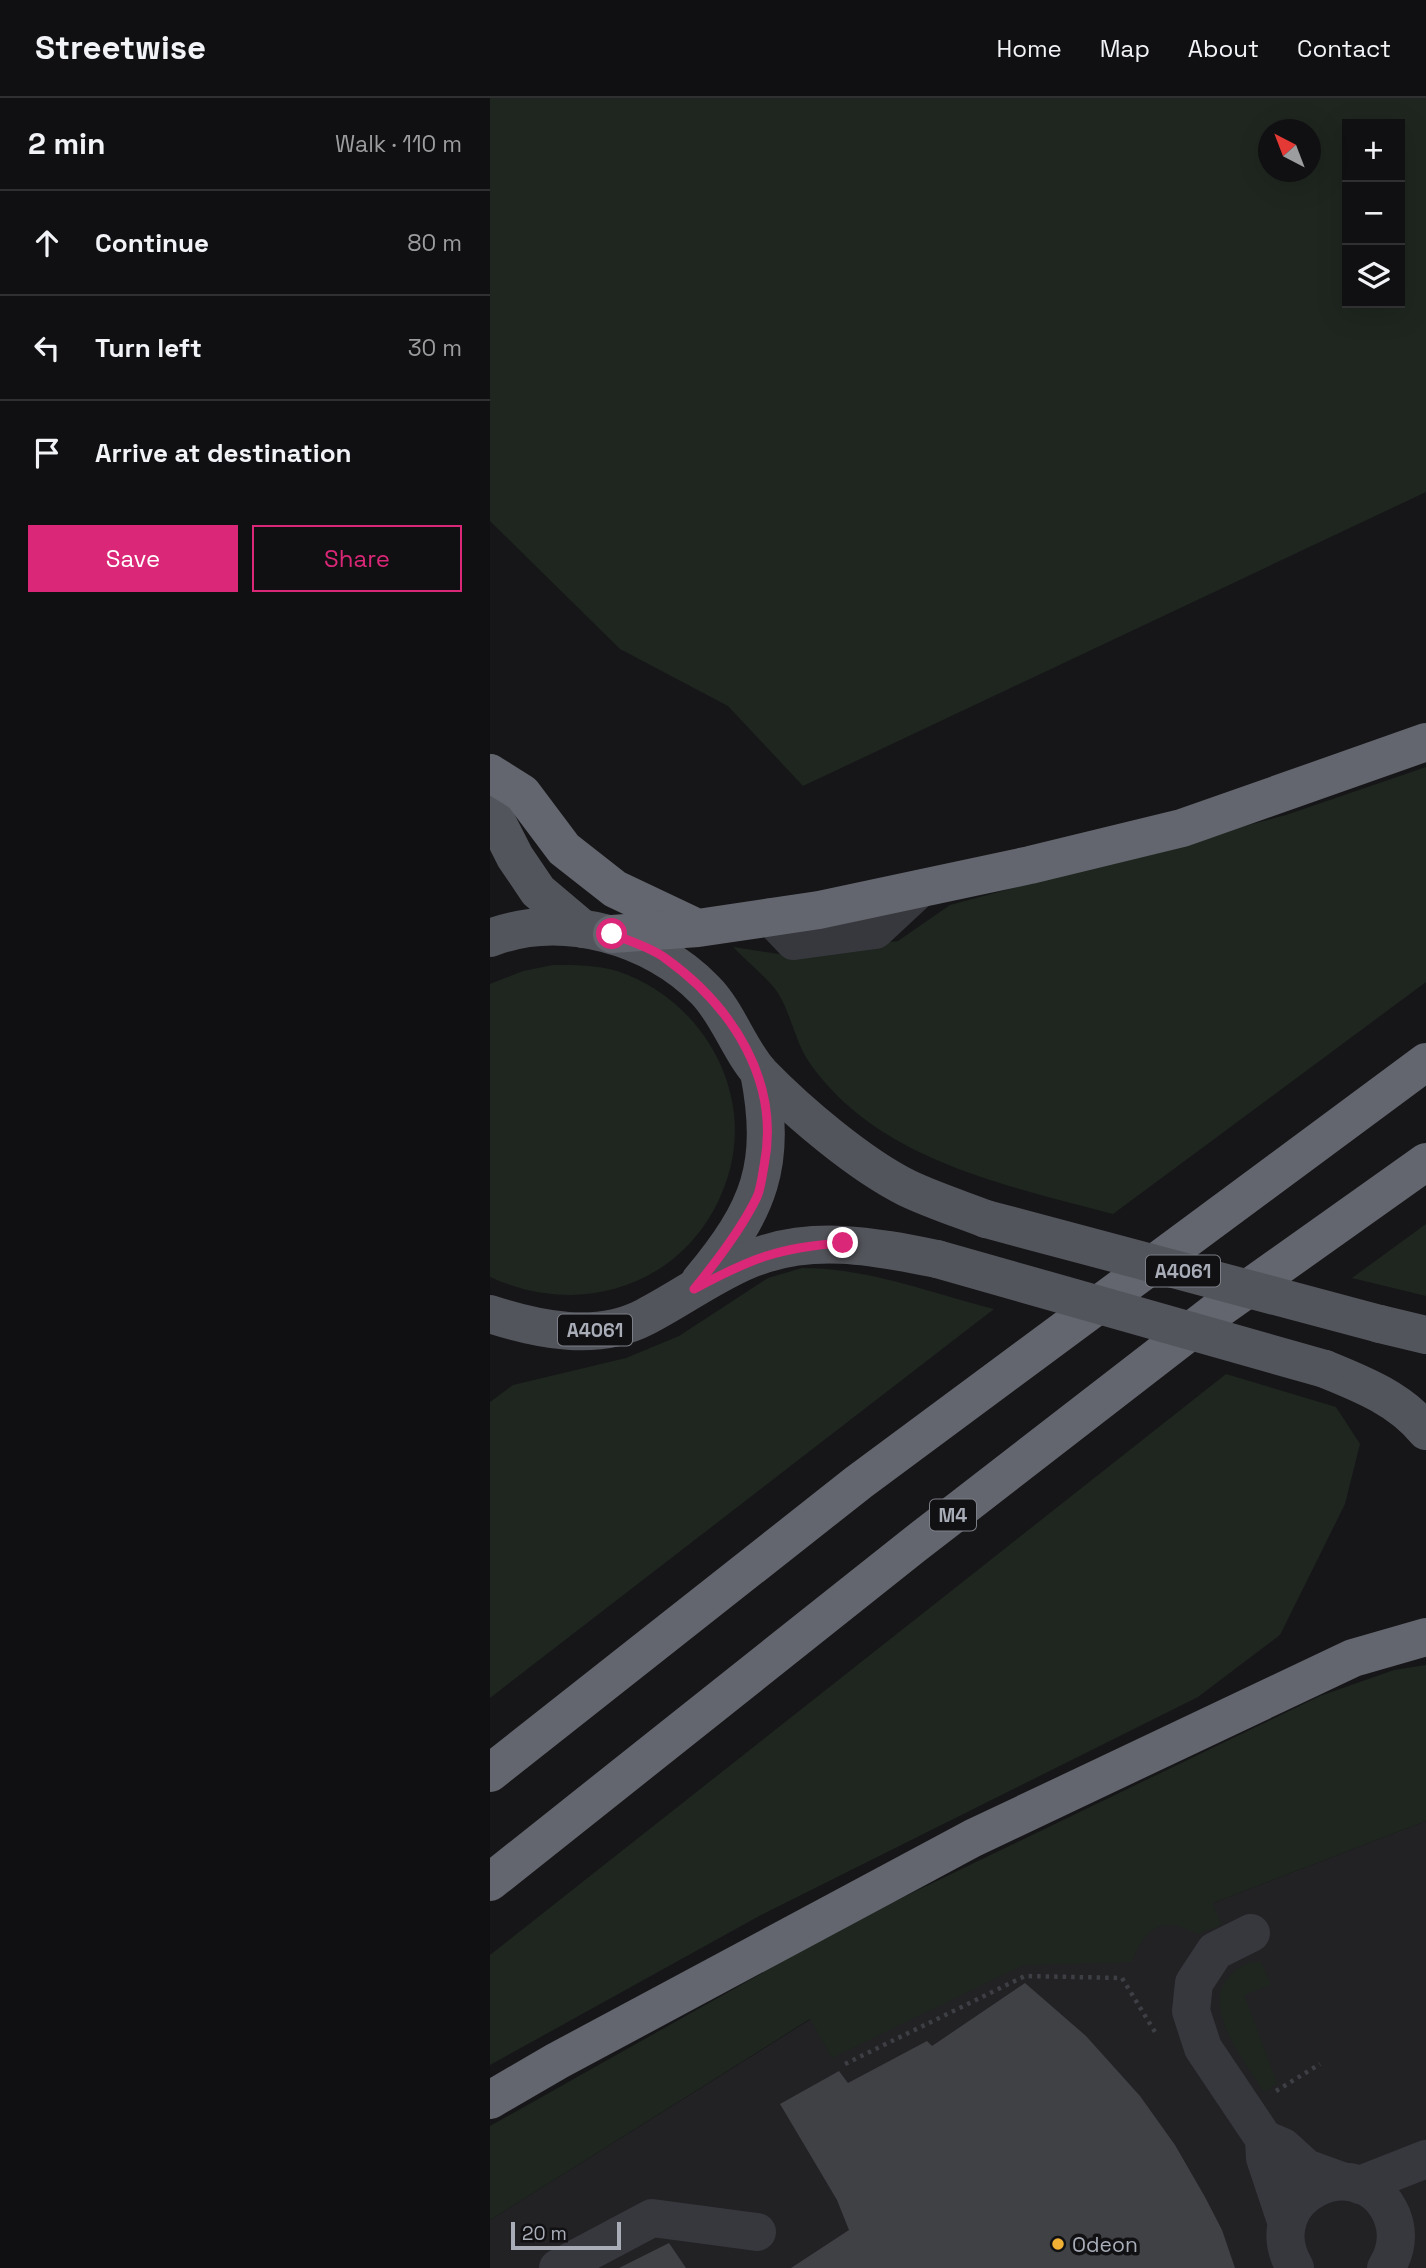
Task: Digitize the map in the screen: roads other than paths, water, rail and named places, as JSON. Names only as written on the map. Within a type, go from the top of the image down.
[{"type":"highway","points":[[597,931],[698,928],[919,890],[1182,828],[1426,742]]},
{"type":"highway","points":[[490,773],[522,793],[564,849],[615,889],[698,928]]},
{"type":"highway","points":[[490,1773],[859,1482],[1426,1062]]},
{"type":"highway","name":"M4","points":[[490,1882],[914,1545],[1208,1318],[1426,1162]]},
{"type":"highway","points":[[490,2100],[557,2061],[973,1838],[1353,1658],[1426,1637]]},
{"type":"main road","name":"A4061","points":[[490,773],[491,810],[514,857],[538,891],[597,931],[663,956],[705,990],[737,1034],[759,1072],[834,1138],[906,1187],[986,1219],[1426,1335]]},
{"type":"main road","name":"A4061","points":[[490,939],[538,928],[597,931]]},
{"type":"main road","name":"A4061","points":[[694,1289],[716,1262],[758,1195],[766,1153],[767,1114],[759,1072]]},
{"type":"main road","name":"A4061","points":[[490,1314],[530,1327],[587,1332],[642,1319],[749,1259],[804,1245],[843,1243],[937,1259],[1325,1369],[1390,1399],[1422,1422]]},
{"type":"street","points":[[1251,1933],[1215,1951],[1194,1983],[1191,2011],[1203,2048],[1264,2139],[1265,2158],[1287,2224]]},
{"type":"street","points":[[1264,2139],[1283,2147],[1306,2168],[1351,2183],[1381,2198],[1394,2221],[1391,2257]]},
{"type":"street","points":[[1294,2268],[1285,2238],[1287,2224],[1301,2197],[1313,2188],[1351,2183],[1426,2159]]},
{"type":"street","points":[[558,2268],[652,2218],[757,2232]]},
{"type":"street","points":[[1391,2257],[1426,2219]]},
{"type":"place","name":"Odeon","points":[[1058,2244]]}]
